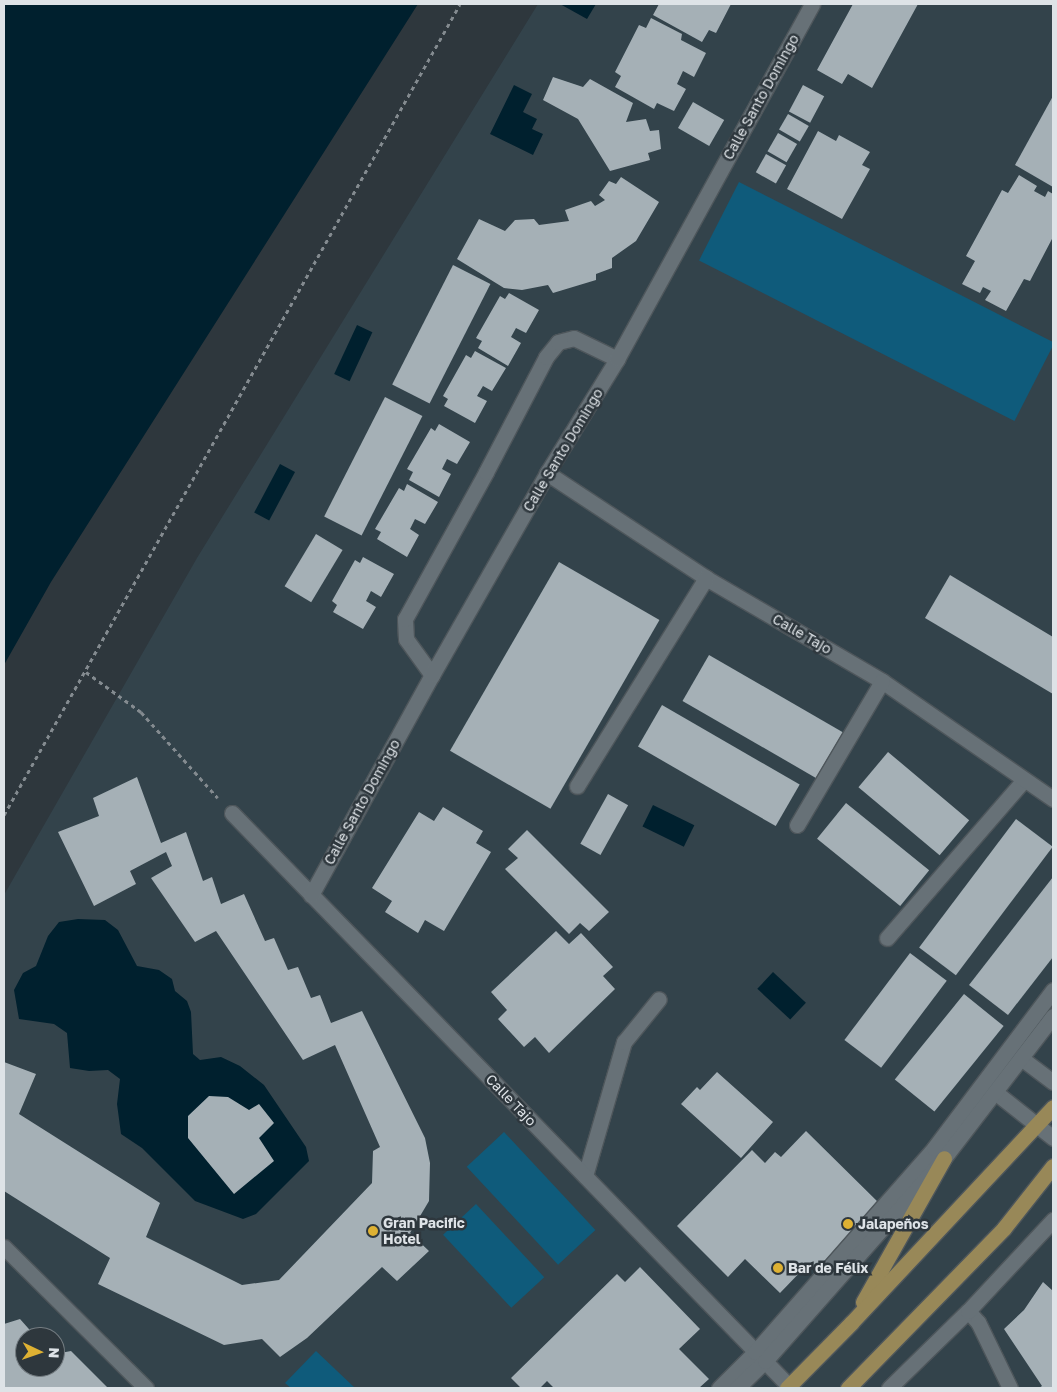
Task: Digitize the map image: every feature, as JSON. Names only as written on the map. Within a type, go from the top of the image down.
[{"type":"main road","points":[[788,1387],[851,1323],[1053,1107]]},
{"type":"main road","points":[[851,1323],[944,1158]]},
{"type":"main road","points":[[848,1388],[1004,1228],[1053,1166]]},
{"type":"street","name":"Calle Santo Domingo","points":[[311,895],[432,675],[547,473],[617,359],[812,4]]},
{"type":"street","points":[[432,675],[406,639],[405,619],[486,472],[546,357],[558,342],[574,338],[617,359]]},
{"type":"street","name":"Calle Tajo","points":[[547,473],[706,578],[882,681],[1053,799]]},
{"type":"street","points":[[577,786],[706,578]]},
{"type":"street","points":[[797,825],[882,681]]},
{"type":"street","points":[[887,938],[1024,780]]},
{"type":"street","name":"Calle Tajo","points":[[232,814],[788,1387]]},
{"type":"street","points":[[738,1388],[760,1356],[934,1148],[1053,990]]},
{"type":"street","points":[[585,1176],[624,1042],[659,999]]},
{"type":"street","points":[[719,1388],[760,1356],[944,1158],[1053,1016]]},
{"type":"street","points":[[1021,1058],[1053,1082]]},
{"type":"street","points":[[995,1092],[1053,1138]]},
{"type":"street","points":[[889,1388],[968,1311],[1053,1220]]},
{"type":"street","points":[[4,1247],[146,1388]]},
{"type":"street","points":[[968,1311],[978,1322],[1010,1388]]},
{"type":"path","points":[[4,815],[460,4]]},
{"type":"path","points":[[86,672],[141,712],[232,814]]},
{"type":"shaded area","points":[[4,4],[418,4],[51,582],[4,665]]},
{"type":"shaded area","points":[[538,4],[1053,4],[1053,1388],[4,1388],[4,895],[197,558]]},
{"type":"shaded area","points":[[560,4],[596,4],[587,19]]},
{"type":"shaded area","points":[[514,85],[532,94],[523,112],[537,119],[532,129],[543,134],[533,155],[490,134]]},
{"type":"shaded area","points":[[739,182],[1053,342],[1053,345],[1014,421],[699,260]]},
{"type":"shaded area","points":[[357,325],[372,332],[350,381],[334,374]]},
{"type":"shaded area","points":[[280,464],[295,472],[269,521],[254,513]]},
{"type":"shaded area","points":[[653,805],[694,825],[684,847],[642,827]]},
{"type":"shaded area","points":[[78,919],[105,920],[118,930],[137,966],[159,970],[172,979],[175,991],[187,1001],[191,1012],[193,1054],[200,1060],[221,1057],[240,1066],[264,1085],[306,1147],[309,1161],[256,1214],[243,1219],[195,1201],[142,1148],[121,1134],[117,1104],[120,1079],[108,1070],[89,1071],[70,1068],[67,1033],[54,1024],[19,1019],[14,990],[23,973],[36,966],[48,936],[59,922]]},
{"type":"shaded area","points":[[773,972],[806,1003],[790,1020],[757,989]]},
{"type":"shaded area","points":[[504,1132],[595,1230],[558,1265],[467,1167]]},
{"type":"shaded area","points":[[476,1204],[544,1277],[511,1308],[443,1235]]},
{"type":"shaded area","points":[[316,1351],[355,1388],[291,1388],[285,1383]]},
{"type":"building","points":[[659,4],[731,4],[716,33],[709,30],[702,42],[653,15]]},
{"type":"building","points":[[853,4],[918,4],[872,88],[848,74],[842,84],[817,70]]},
{"type":"building","points":[[651,18],[682,34],[681,40],[706,53],[694,77],[683,71],[677,84],[686,89],[674,111],[657,103],[654,109],[615,87],[621,76],[615,72],[639,25],[646,28]]},
{"type":"building","points":[[553,77],[583,87],[590,79],[633,103],[626,122],[646,119],[650,131],[659,130],[661,149],[648,153],[650,160],[610,171],[578,119],[543,100]]},
{"type":"building","points":[[803,85],[824,96],[810,123],[789,111]]},
{"type":"building","points":[[1053,96],[1053,187],[1015,165]]},
{"type":"building","points":[[693,102],[724,120],[709,146],[678,128]]},
{"type":"building","points":[[788,114],[809,126],[800,142],[779,130]]},
{"type":"building","points":[[818,131],[836,141],[839,135],[870,152],[862,165],[870,169],[842,219],[787,189]]},
{"type":"building","points":[[778,133],[797,144],[787,162],[768,151]]},
{"type":"building","points":[[766,154],[786,165],[776,184],[756,172]]},
{"type":"building","points":[[1019,175],[1037,186],[1034,191],[1045,197],[1048,191],[1053,194],[1053,237],[1030,281],[1024,279],[1006,311],[985,300],[991,291],[983,287],[980,293],[962,284],[975,261],[966,256],[1002,190],[1008,193]]},
{"type":"building","points":[[621,177],[659,202],[636,241],[612,258],[612,268],[596,274],[596,280],[553,293],[548,285],[522,290],[504,288],[457,259],[479,219],[505,231],[515,220],[534,219],[539,225],[569,221],[565,210],[591,201],[595,206],[605,200],[599,195],[609,181],[616,184]]},
{"type":"building","points":[[453,265],[490,284],[430,403],[392,384]]},
{"type":"building","points":[[509,293],[539,310],[526,333],[516,328],[511,337],[521,343],[508,366],[478,348],[482,341],[476,338],[500,296],[505,299]]},
{"type":"building","points":[[475,351],[506,368],[492,391],[483,386],[477,396],[487,401],[475,423],[444,406],[448,399],[443,396],[466,355],[471,358]]},
{"type":"building","points":[[385,397],[422,416],[362,535],[324,516]]},
{"type":"building","points":[[439,424],[470,442],[457,464],[447,459],[442,469],[451,474],[439,497],[409,480],[413,472],[407,469],[431,428],[435,431]]},
{"type":"building","points":[[407,484],[438,502],[425,524],[415,519],[410,529],[419,535],[407,557],[377,539],[381,532],[375,529],[399,488],[404,491]]},
{"type":"building","points":[[316,534],[343,550],[311,602],[285,586]]},
{"type":"building","points":[[363,557],[394,574],[381,597],[371,591],[366,601],[376,607],[363,629],[333,612],[337,605],[332,601],[355,560],[360,563]]},
{"type":"building","points":[[559,562],[659,620],[550,809],[450,751]]},
{"type":"building","points":[[950,575],[1053,637],[1053,694],[925,618]]},
{"type":"building","points":[[709,655],[848,735],[821,781],[682,701]]},
{"type":"building","points":[[662,705],[800,784],[776,826],[638,747]]},
{"type":"building","points":[[888,752],[969,820],[940,855],[858,787]]},
{"type":"building","points":[[137,777],[161,843],[186,832],[203,881],[212,877],[221,904],[244,894],[265,941],[274,938],[288,970],[298,967],[311,998],[320,995],[331,1023],[362,1011],[425,1138],[430,1163],[429,1201],[410,1233],[429,1251],[397,1281],[382,1267],[307,1338],[280,1357],[262,1339],[224,1345],[98,1284],[110,1258],[4,1191],[4,1062],[36,1074],[19,1114],[160,1203],[146,1237],[242,1285],[279,1280],[372,1183],[373,1151],[380,1147],[335,1045],[303,1060],[216,931],[195,942],[151,878],[172,866],[166,852],[130,871],[136,884],[94,906],[58,832],[99,816],[93,798]]},
{"type":"building","points":[[608,794],[628,805],[600,855],[580,844]]},
{"type":"building","points":[[846,803],[929,870],[900,906],[817,839]]},
{"type":"building","points":[[443,807],[483,831],[476,843],[491,852],[444,931],[425,920],[418,933],[385,912],[392,901],[372,888],[419,812],[434,821]]},
{"type":"building","points":[[1016,819],[1053,847],[956,975],[919,948]]},
{"type":"building","points":[[527,830],[609,912],[589,931],[580,923],[569,934],[505,869],[518,858],[508,849]]},
{"type":"building","points":[[1053,877],[1053,957],[1008,1015],[969,985]]},
{"type":"building","points":[[556,931],[569,944],[581,933],[613,967],[603,976],[615,989],[549,1053],[535,1037],[524,1047],[498,1019],[507,1010],[491,992]]},
{"type":"building","points":[[910,953],[947,981],[881,1068],[844,1040]]},
{"type":"building","points":[[964,994],[1004,1026],[934,1112],[895,1079]]},
{"type":"building","points":[[717,1072],[773,1122],[741,1158],[681,1104],[697,1087],[700,1090]]},
{"type":"building","points":[[209,1096],[228,1097],[249,1110],[259,1104],[274,1123],[259,1138],[274,1161],[234,1194],[188,1138],[188,1116]]},
{"type":"building","points":[[806,1131],[882,1206],[817,1273],[808,1264],[780,1293],[745,1259],[728,1277],[677,1226],[752,1150],[765,1163],[775,1152],[781,1157]]},
{"type":"building","points":[[640,1267],[700,1329],[679,1349],[709,1379],[699,1388],[554,1388],[547,1381],[540,1388],[521,1388],[511,1378],[617,1274],[625,1282]]},
{"type":"building","points":[[1043,1282],[1053,1291],[1053,1388],[1039,1388],[1042,1386],[1004,1329],[1024,1310]]},
{"type":"building","points":[[20,1319],[27,1327],[15,1327],[15,1377],[65,1377],[65,1352],[71,1351],[108,1388],[4,1388],[4,1324]]},
{"type":"place","name":"Jalapeños","points":[[848,1224]]},
{"type":"place","name":"Gran Pacific Hotel","points":[[373,1231]]},
{"type":"place","name":"Bar de Félix","points":[[778,1268]]}]
